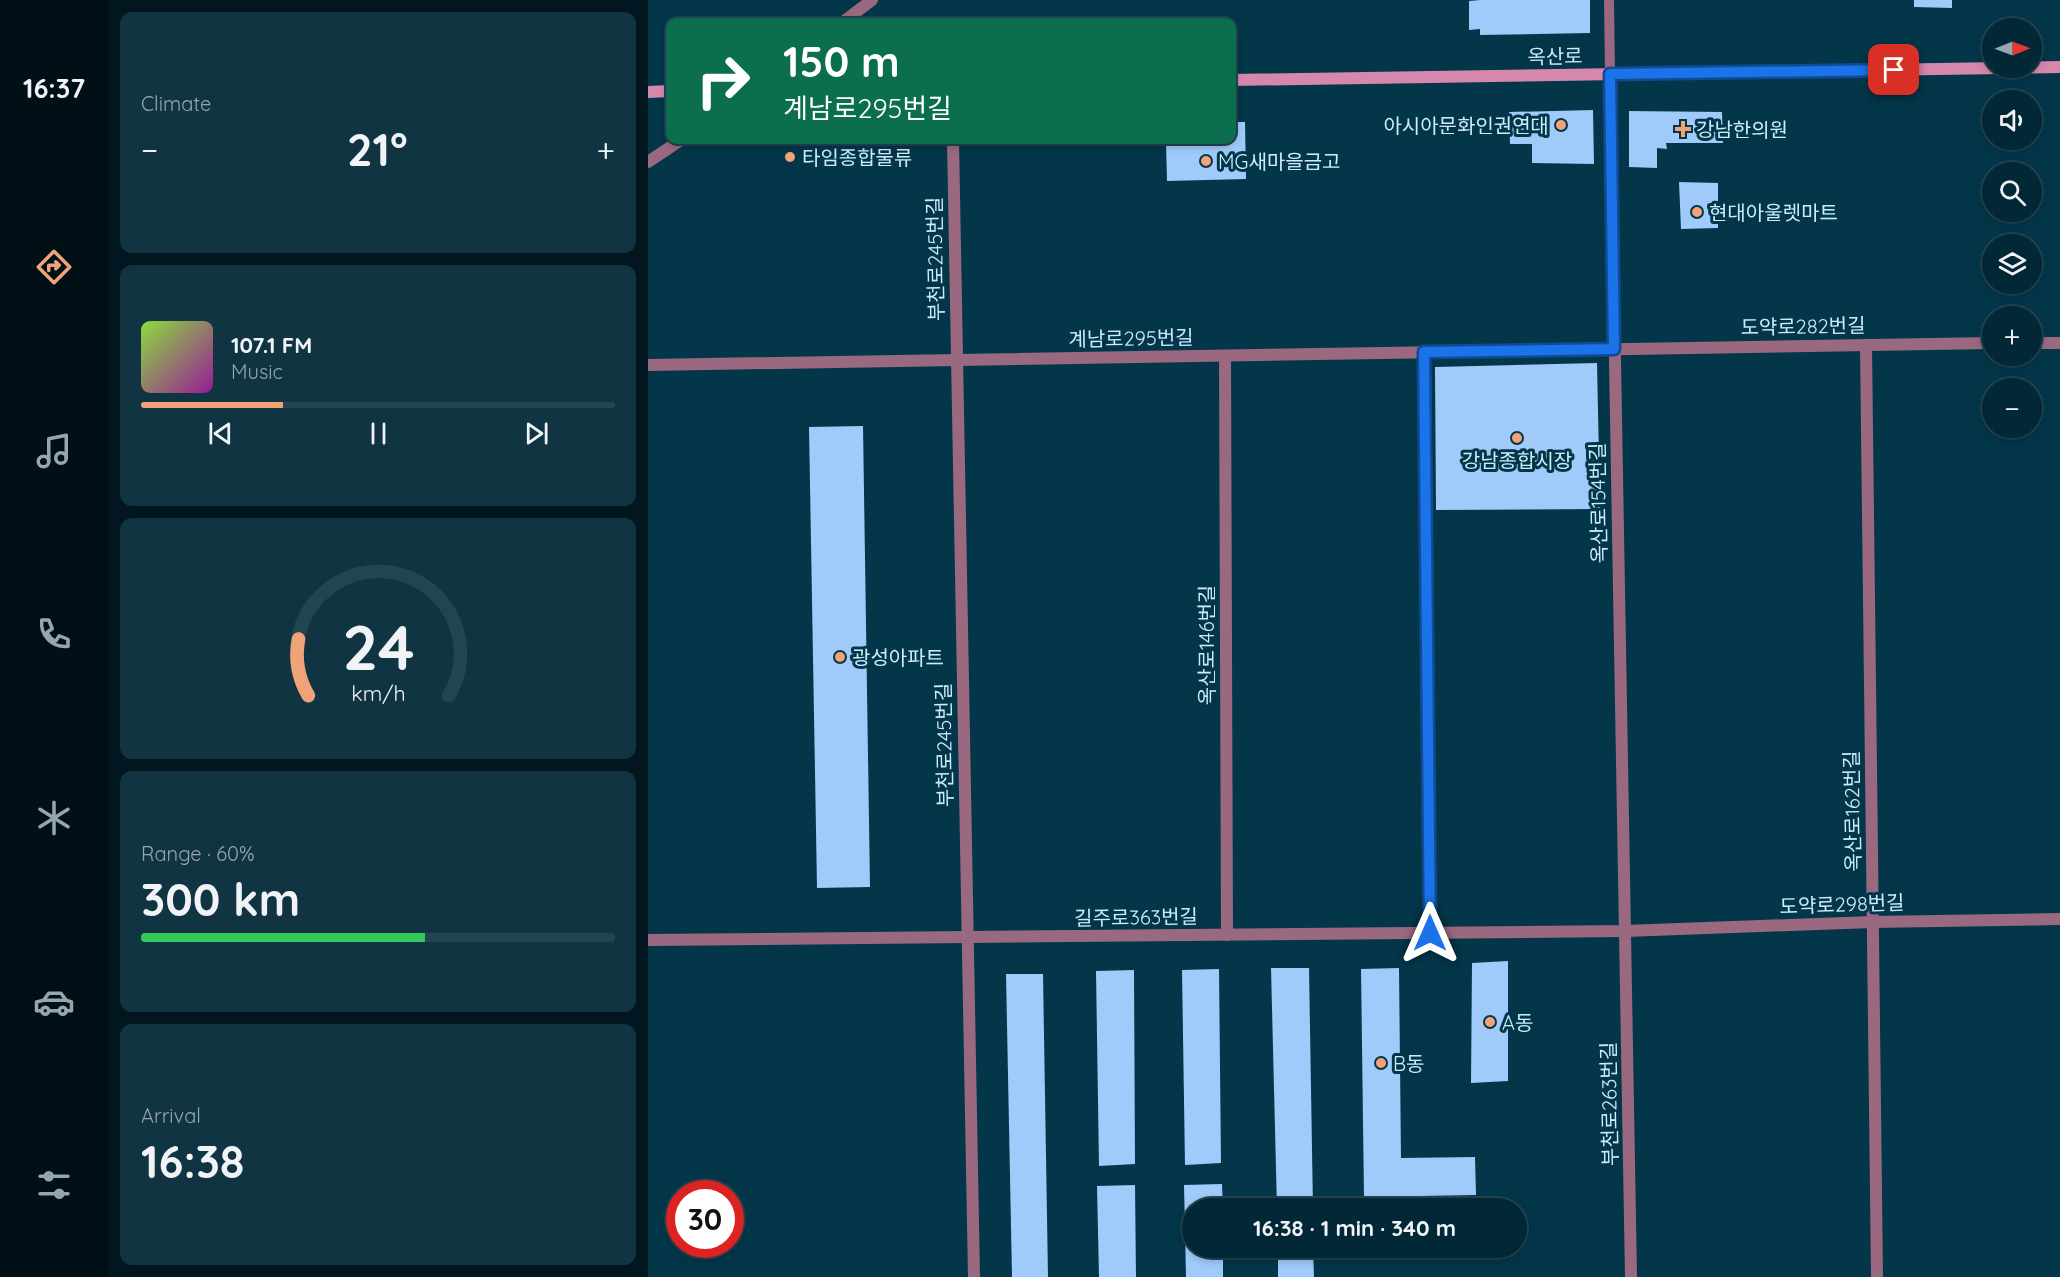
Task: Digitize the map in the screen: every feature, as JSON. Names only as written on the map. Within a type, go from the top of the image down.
[{"type":"street","points":[[848,18],[872,0]]},
{"type":"street","name":"옥산로","points":[[1236,80],[2060,67]]},
{"type":"street","name":"옥산로154번길","points":[[1610,74],[1625,931]]},
{"type":"street","points":[[648,92],[666,91]]},
{"type":"street","points":[[648,162],[675,144]]},
{"type":"street","name":"부천로245번길","points":[[953,144],[974,1277]]},
{"type":"street","points":[[2042,343],[2060,342]]},
{"type":"street","name":"도약로282번길","points":[[1614,349],[1982,343]]},
{"type":"street","name":"옥산로162번길","points":[[1866,345],[1877,1277]]},
{"type":"street","name":"계남로295번길","points":[[648,365],[1614,349]]},
{"type":"street","points":[[1424,352],[1430,933]]},
{"type":"street","name":"옥산로146번길","points":[[1225,356],[1227,935]]},
{"type":"street","name":"도약로298번길","points":[[1625,931],[1872,922],[2060,919]]},
{"type":"street","name":"길주로363번길","points":[[648,940],[1625,931]]},
{"type":"street","name":"부천로263번길","points":[[1625,931],[1631,1277]]},
{"type":"lane","points":[[1609,0],[1610,74]]},
{"type":"building","points":[[1590,0],[1590,33],[1480,35],[1480,29],[1469,30],[1469,1]]},
{"type":"building","points":[[1914,0],[1952,0],[1952,8],[1914,7]]},
{"type":"building","points":[[1593,110],[1594,164],[1532,163],[1532,144],[1510,144],[1509,112]]},
{"type":"building","points":[[1629,111],[1722,112],[1723,143],[1666,143],[1667,149],[1657,148],[1657,168],[1629,167]]},
{"type":"building","name":"MG새마을금고","points":[[1236,122],[1245,122],[1246,179],[1167,181],[1166,144],[1236,144]]},
{"type":"building","points":[[1679,182],[1718,183],[1718,228],[1681,229]]},
{"type":"building","name":"강남종합시장","points":[[1597,363],[1600,509],[1436,510],[1435,367]]},
{"type":"building","name":"광성아파트","points":[[863,426],[870,887],[817,888],[809,427]]},
{"type":"building","name":"A동","points":[[1508,961],[1508,1081],[1471,1083],[1472,963]]},
{"type":"building","points":[[1271,968],[1309,968],[1313,1198],[1277,1198]]},
{"type":"building","name":"B동","points":[[1399,968],[1401,1158],[1475,1157],[1476,1195],[1364,1197],[1361,969]]},
{"type":"building","points":[[1219,969],[1221,1163],[1185,1165],[1182,970]]},
{"type":"building","points":[[1134,970],[1135,1164],[1099,1166],[1096,971]]},
{"type":"building","points":[[1006,974],[1043,974],[1048,1277],[1012,1277]]},
{"type":"building","points":[[1222,1184],[1223,1198],[1184,1198],[1184,1185]]},
{"type":"building","points":[[1135,1185],[1136,1277],[1099,1277],[1097,1186]]},
{"type":"building","points":[[1186,1258],[1223,1258],[1223,1277],[1186,1277]]},
{"type":"building","points":[[1278,1258],[1313,1258],[1314,1277],[1278,1277]]},
{"type":"place","name":"아시아문화인권연대","points":[[1561,125]]},
{"type":"place","name":"강남한의원","points":[[1683,129]]},
{"type":"place","name":"타임종합물류","points":[[790,157]]},
{"type":"place","name":"MG새마을금고","points":[[1206,161]]},
{"type":"place","name":"현대아울렛마트","points":[[1697,212]]},
{"type":"place","name":"강남종합시장","points":[[1517,438]]},
{"type":"place","name":"광성아파트","points":[[840,657]]},
{"type":"place","name":"A동","points":[[1490,1022]]},
{"type":"place","name":"B동","points":[[1381,1063]]},
{"type":"route","points":[[1430,933],[1424,352],[1614,349],[1610,74],[1894,70]]}]
